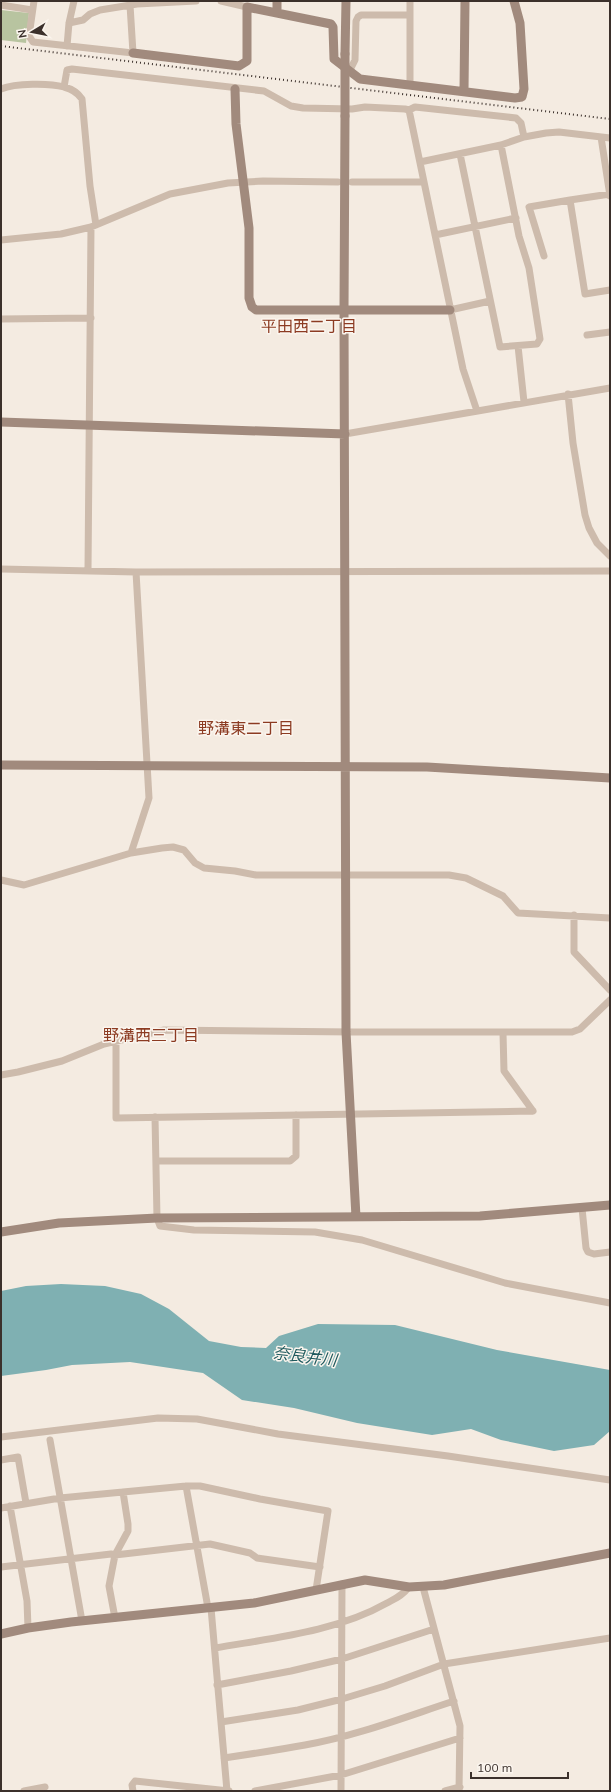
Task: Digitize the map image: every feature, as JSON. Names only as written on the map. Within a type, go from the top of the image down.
[{"type":"street","points":[[34,1],[29,36],[33,42],[239,66],[247,61],[247,7]]},
{"type":"street","points":[[67,46],[69,23],[74,1]]},
{"type":"street","points":[[69,23],[83,20],[90,14],[100,10],[130,5],[196,1]]},
{"type":"street","points":[[220,1],[331,24],[333,27],[334,59],[360,79],[515,98],[522,97],[524,89],[520,23],[514,1]]},
{"type":"street","points":[[277,1],[277,12]]},
{"type":"street","points":[[346,1],[344,311],[346,1032],[356,1216]]},
{"type":"street","points":[[410,1],[410,85]]},
{"type":"street","points":[[464,91],[465,1]]},
{"type":"street","points":[[130,5],[133,53]]},
{"type":"street","points":[[1,6],[32,10]]},
{"type":"street","points":[[349,72],[355,60],[356,21],[358,17],[362,15],[410,15]]},
{"type":"street","points":[[64,87],[67,70],[72,69],[235,89],[264,91],[292,106],[303,108],[352,109],[364,107],[409,110],[416,107],[516,118],[521,123],[524,137]]},
{"type":"street","points":[[1,89],[29,84],[64,87],[77,93],[82,99],[93,226],[88,570]]},
{"type":"street","points":[[235,89],[236,124],[242,182],[249,228],[250,298],[252,307],[256,310],[450,310],[490,301]]},
{"type":"street","points":[[409,110],[463,369],[477,410]]},
{"type":"street","points":[[420,162],[501,145],[524,137],[559,132],[610,138]]},
{"type":"street","points":[[544,256],[530,207],[610,195],[602,137]]},
{"type":"street","points":[[460,154],[500,347],[537,344],[540,339],[529,268],[516,218],[501,145]]},
{"type":"street","points":[[1,240],[61,234],[93,226],[170,194],[242,182],[338,182]]},
{"type":"street","points":[[352,182],[424,182]]},
{"type":"street","points":[[570,200],[586,294],[610,290]]},
{"type":"street","points":[[435,235],[516,218]]},
{"type":"street","points":[[1,319],[91,318]]},
{"type":"street","points":[[587,335],[610,332]]},
{"type":"street","points":[[518,346],[524,402]]},
{"type":"street","points":[[1,422],[345,434],[568,394],[610,388]]},
{"type":"street","points":[[568,394],[573,443],[585,514],[597,543],[610,556]]},
{"type":"street","points":[[1,569],[136,572],[610,571]]},
{"type":"street","points":[[131,853],[149,798],[136,572]]},
{"type":"street","points":[[1,765],[427,767],[610,778]]},
{"type":"street","points":[[1,880],[24,884],[131,853],[162,848],[173,848],[184,850],[194,863],[204,868],[235,871],[256,876],[449,875],[466,878],[503,896],[518,913],[610,918]]},
{"type":"street","points":[[574,915],[574,952],[610,990]]},
{"type":"street","points":[[1,1075],[62,1060],[104,1044],[164,1030],[503,1033],[576,1030],[580,1029],[610,1000]]},
{"type":"street","points":[[116,1041],[116,1118],[533,1111],[504,1071],[503,1033]]},
{"type":"street","points":[[156,1161],[290,1161],[296,1156],[296,1115]]},
{"type":"street","points":[[155,1117],[157,1218],[160,1226],[200,1230],[315,1232],[362,1240],[505,1283],[610,1303]]},
{"type":"street","points":[[1,1232],[59,1223],[157,1218],[480,1216],[610,1205]]},
{"type":"street","points":[[582,1208],[586,1248],[588,1252],[594,1254],[610,1252]]},
{"type":"street","points":[[1,1437],[158,1418],[197,1419],[278,1434],[455,1457],[610,1480]]},
{"type":"street","points":[[50,1440],[82,1621]]},
{"type":"street","points":[[1,1460],[18,1457],[26,1504]]},
{"type":"street","points":[[133,1791],[132,1785],[135,1781],[224,1791],[224,1758],[215,1648],[210,1608],[186,1486]]},
{"type":"street","points":[[1,1508],[60,1498],[200,1486],[260,1499],[328,1511],[316,1590]]},
{"type":"street","points":[[115,1618],[109,1586],[115,1555],[128,1531],[123,1492]]},
{"type":"street","points":[[10,1506],[27,1601],[28,1628]]},
{"type":"street","points":[[1,1567],[71,1558],[115,1555],[210,1544],[229,1550],[250,1553],[258,1558],[320,1567]]},
{"type":"street","points":[[1,1634],[28,1628],[82,1621],[254,1603],[342,1584],[372,1580],[409,1587],[444,1585],[610,1553]]},
{"type":"street","points":[[341,1791],[342,1584]]},
{"type":"street","points":[[215,1648],[342,1623],[368,1614],[404,1594],[409,1587]]},
{"type":"street","points":[[423,1587],[460,1726],[459,1789],[445,1791]]},
{"type":"street","points":[[218,1685],[291,1672],[342,1659],[434,1629]]},
{"type":"street","points":[[221,1722],[298,1710],[342,1699],[384,1686],[444,1664],[610,1638]]},
{"type":"street","points":[[224,1758],[306,1745],[389,1723],[454,1701]]},
{"type":"street","points":[[255,1791],[341,1775],[460,1738]]},
{"type":"street","points":[[24,1791],[45,1787]]},
{"type":"green space","points":[[1,10],[29,13],[26,43],[1,40]]},
{"type":"water","name":"奈良井川","points":[[61,1284],[105,1286],[141,1294],[169,1309],[209,1341],[241,1347],[266,1348],[279,1336],[318,1324],[395,1325],[497,1350],[610,1370],[610,1431],[594,1445],[554,1451],[501,1440],[471,1429],[432,1435],[357,1423],[294,1408],[242,1400],[203,1373],[130,1362],[72,1365],[1,1376],[1,1291],[26,1286]]},
{"type":"railway","points":[[1,46],[610,119]]},
{"type":"district","name":"平田西二丁目","points":[[309,326]]},
{"type":"district","name":"野溝東二丁目","points":[[246,728]]},
{"type":"district","name":"野溝西三丁目","points":[[151,1035]]}]
